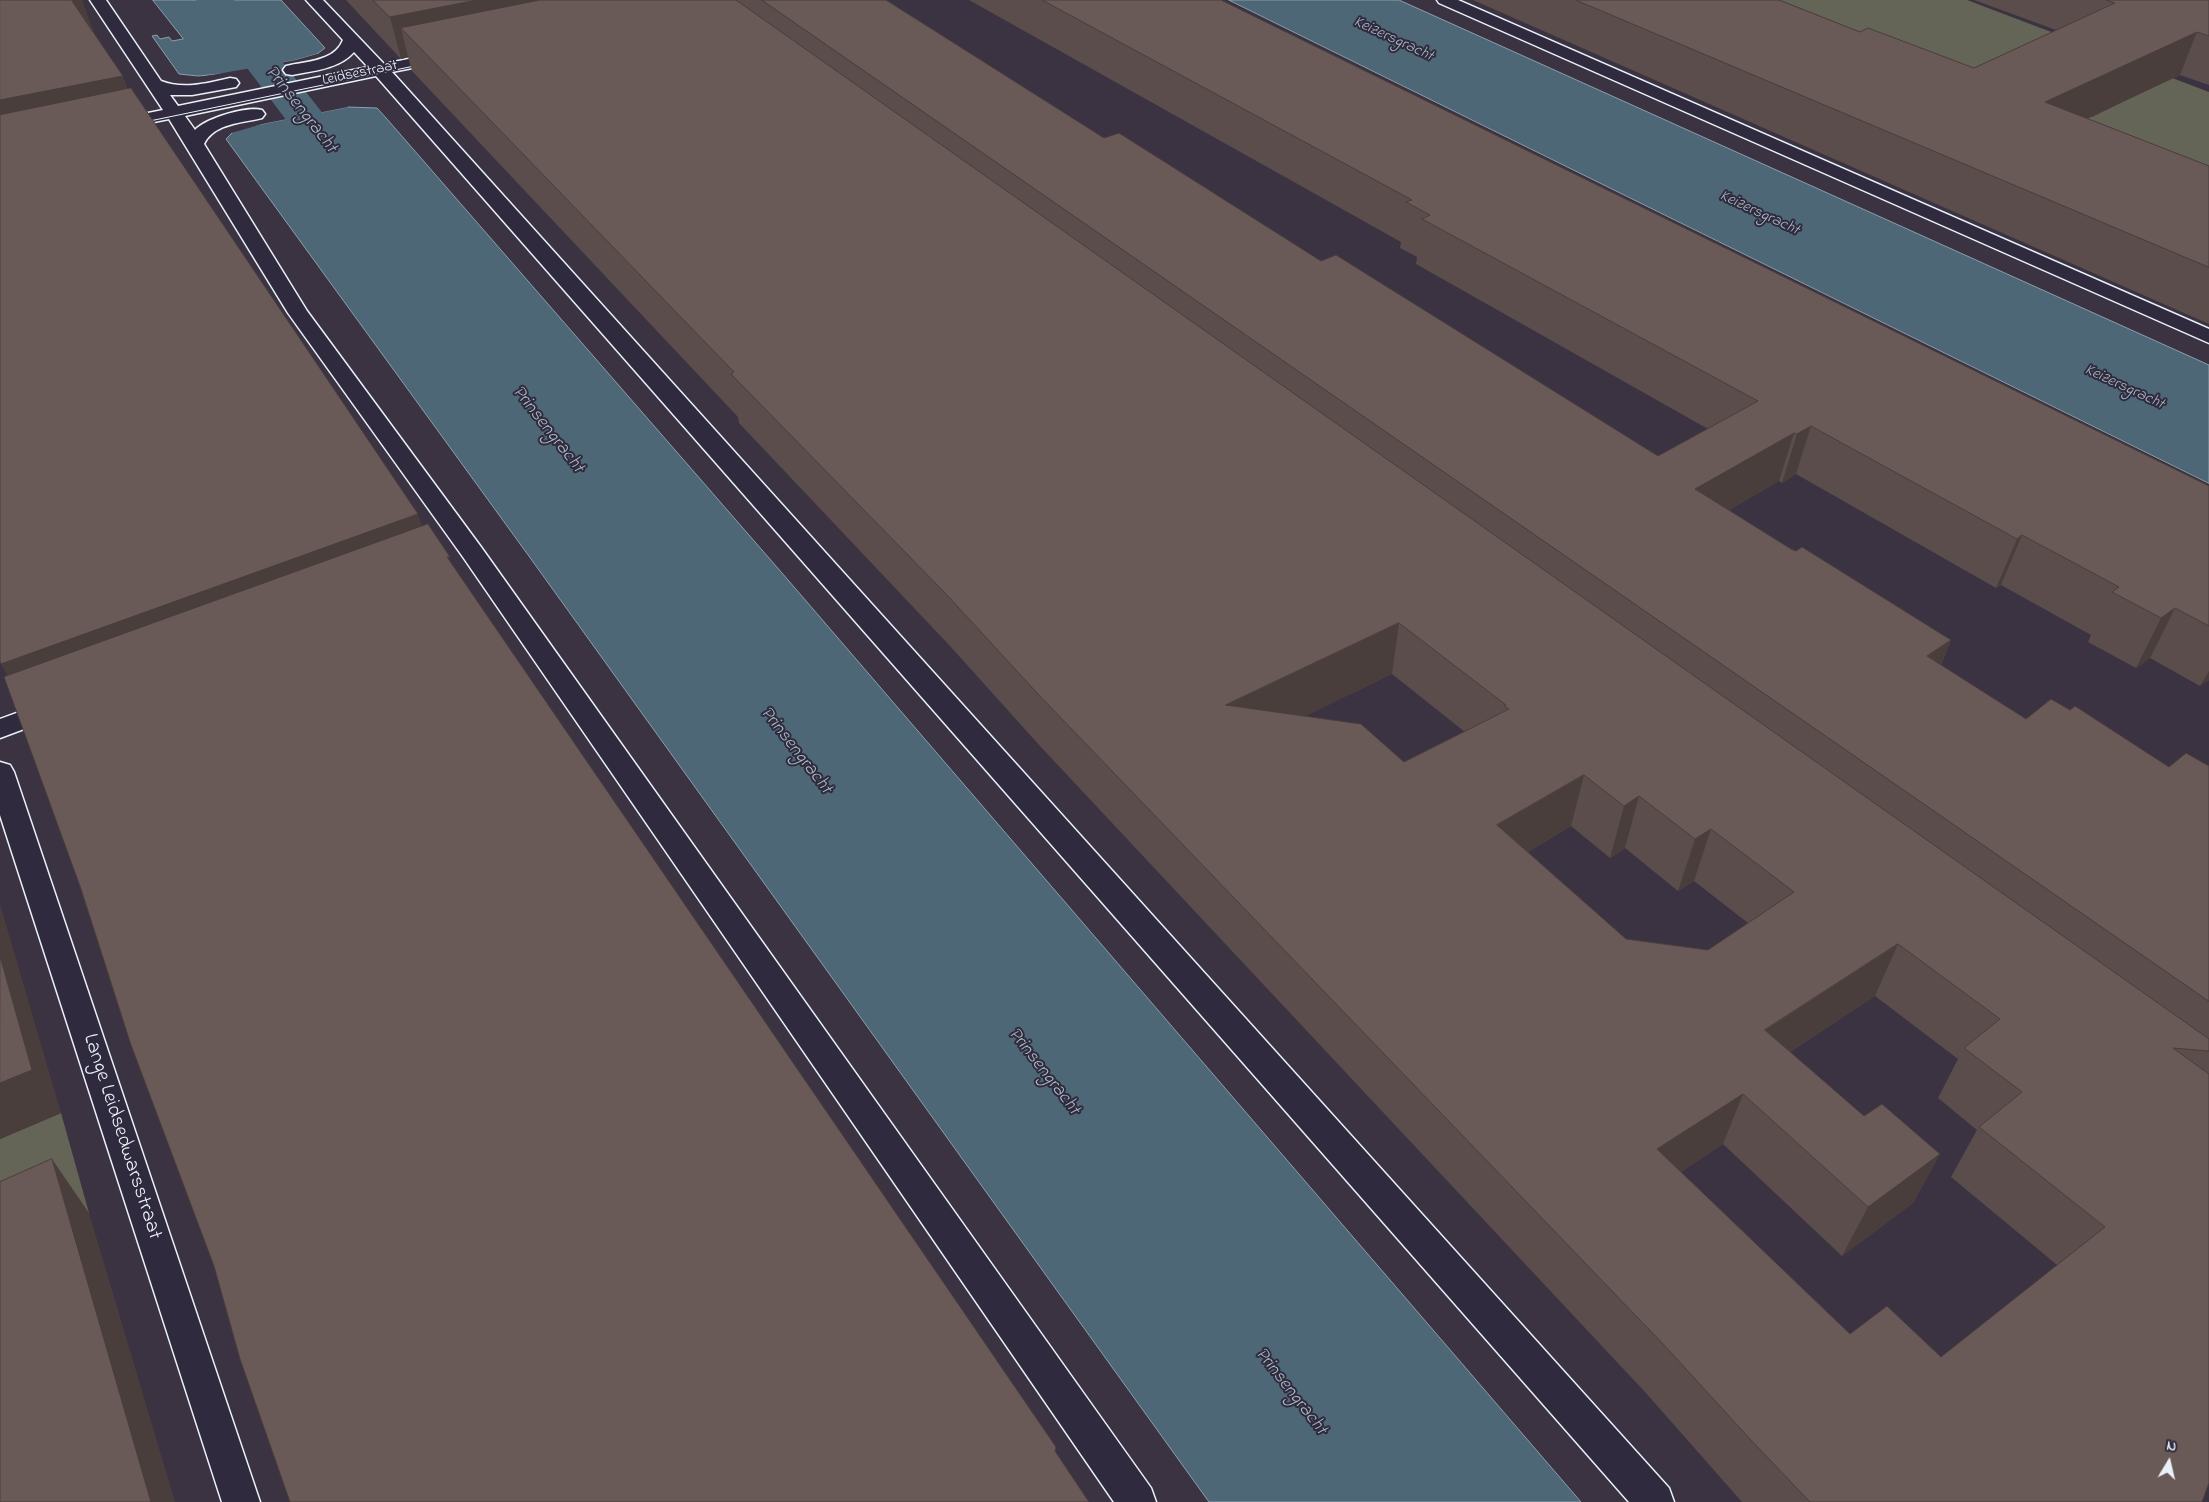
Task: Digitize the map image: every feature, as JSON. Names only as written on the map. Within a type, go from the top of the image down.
[{"type":"street","points":[[98,0],[195,144],[298,313],[472,552],[1138,1502]]},
{"type":"street","points":[[314,0],[351,41],[378,81],[405,96],[1654,1502]]},
{"type":"street","points":[[1445,0],[1494,15],[2209,338]]},
{"type":"street","name":"Leidsestraat","points":[[277,73],[323,63],[345,53],[351,41]]},
{"type":"street","name":"Leidsestraat","points":[[96,129],[333,80],[378,81],[467,52]]},
{"type":"street","points":[[154,84],[178,90],[212,87],[249,79]]},
{"type":"street","points":[[195,144],[204,131],[227,121],[275,110]]},
{"type":"street","points":[[445,562],[472,552]]},
{"type":"street","points":[[0,729],[74,701]]},
{"type":"street","name":"Lange Leidsedwarsstraat","points":[[0,772],[241,1502]]},
{"type":"green space","points":[[1677,0],[1967,0],[2209,92],[2209,218]],"holes":[[[2013,87],[2118,104],[2092,117]]]},
{"type":"green space","points":[[61,1113],[89,1213],[0,1254],[0,1139]]},
{"type":"water","points":[[153,0],[281,0],[325,48],[317,54],[296,60],[229,73],[198,76],[179,74],[152,36],[157,35],[160,39],[169,37],[172,41],[183,39]]},
{"type":"water","name":"Keizersgracht","points":[[1229,0],[1399,0],[2209,365],[2209,483]]},
{"type":"water","points":[[348,107],[377,108],[387,119],[782,573],[1581,1502],[1209,1502],[531,559],[226,139],[232,133],[247,127]]},
{"type":"pier","points":[[317,54],[319,56],[296,62],[217,77],[208,78],[206,76],[296,60]]},
{"type":"pier","points":[[347,105],[348,107],[262,124],[232,133],[231,130],[261,121]]},
{"type":"building","points":[[0,0],[78,0],[72,1],[123,76],[0,100]]},
{"type":"building","points":[[373,0],[477,0],[390,17]]},
{"type":"building","points":[[540,0],[736,0],[2209,1039],[2209,1051],[2173,1048],[2209,1074],[2209,1483],[2202,1502],[1810,1502],[1664,1345],[1038,694],[947,595],[731,374],[734,372],[401,28]],"holes":[[[1399,623],[1509,709],[1404,762],[1361,724],[1226,705]],[[1584,775],[1624,806],[1639,796],[1695,839],[1711,829],[1794,892],[1708,950],[1626,939],[1497,825]],[[1898,944],[2000,1019],[1964,1048],[2022,1092],[1979,1127],[2105,1227],[1941,1357],[1887,1306],[1850,1334],[1657,1149],[1743,1094],[1868,1207],[1940,1154],[1882,1104],[1864,1116],[1765,1030]]]},
{"type":"building","points":[[762,0],[886,0],[1104,138],[1119,133],[1321,261],[1336,255],[1658,456],[1758,401],[1422,219],[1430,215],[1406,202],[1412,200],[1042,0],[1221,0],[2209,486],[2209,626],[2175,608],[2161,618],[2112,592],[2119,587],[2022,535],[2017,539],[1811,426],[1797,434],[1794,433],[1695,489],[1791,549],[1796,551],[1802,547],[1951,640],[1927,656],[2026,719],[2051,699],[2070,710],[2075,706],[2169,767],[2186,753],[2209,766],[2209,1001]]},
{"type":"building","points":[[1576,0],[1779,0],[1860,32],[1868,28],[1974,68],[2115,3],[2106,0],[2209,0],[2209,36],[2197,32],[2045,102],[2209,166],[2209,267]]},
{"type":"building","points":[[131,88],[418,514],[1,664],[0,115]]},
{"type":"building","points":[[428,524],[450,557],[447,557],[1056,1447],[1055,1451],[1089,1502],[290,1502],[240,1359],[214,1266],[131,1045],[81,889],[4,677]]},
{"type":"building","points":[[0,956],[32,1070],[0,1083]]},
{"type":"building","points":[[52,1159],[151,1502],[0,1502],[0,1182]]},
{"type":"waterway","name":"Prinsengracht","points":[[215,0],[356,184]]},
{"type":"tram line","points":[[140,123],[424,64]]}]
